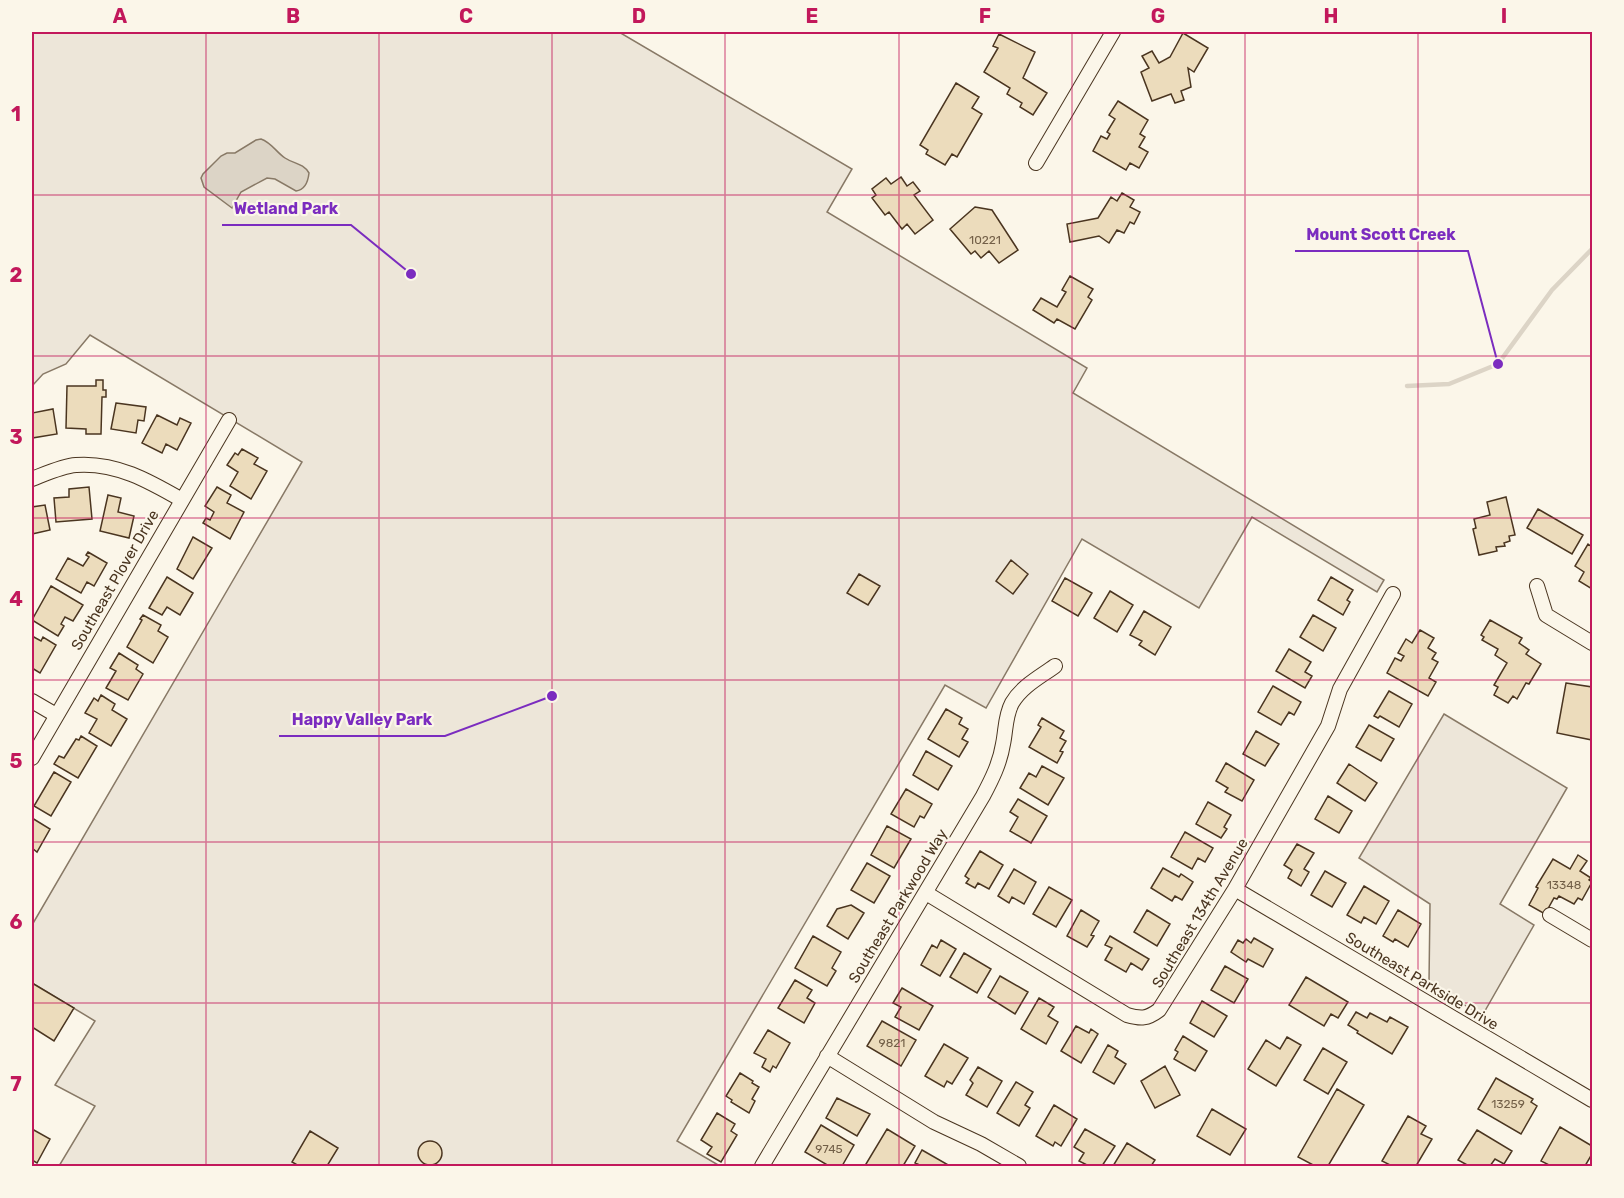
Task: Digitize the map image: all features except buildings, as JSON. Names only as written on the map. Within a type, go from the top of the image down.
[{"type":"street","points":[[1036,163],[1113,32]]},
{"type":"street","name":"Southeast Plover Drive","points":[[32,758],[229,420]]},
{"type":"street","points":[[32,479],[75,465],[107,466],[142,477],[182,500]]},
{"type":"street","points":[[1537,586],[1546,615],[1593,643]]},
{"type":"street","name":"Southeast 134th Avenue","points":[[926,893],[1126,1014],[1140,1018],[1150,1017],[1160,1010],[1235,889],[1328,726],[1340,689],[1393,594]]},
{"type":"street","name":"Southeast Parkwood Way","points":[[762,1167],[926,893],[997,769],[1006,717],[1013,702],[1024,687],[1055,666]]},
{"type":"street","points":[[32,701],[56,715]]},
{"type":"street","name":"Southeast Parkside Drive","points":[[1235,889],[1593,1100]]},
{"type":"street","points":[[1550,915],[1593,940]]},
{"type":"street","points":[[827,1056],[934,1122],[981,1144],[1019,1167]]},
{"type":"shaded area","points":[[32,32],[619,32],[852,169],[827,212],[1087,368],[1073,393],[1384,580],[1377,592],[1252,517],[1199,608],[1082,539],[986,708],[945,685],[677,1141],[720,1166],[59,1166],[95,1106],[55,1085],[95,1021],[32,983],[32,925],[302,462],[90,335],[66,364],[43,374],[32,386]]},
{"type":"shaded area","points":[[261,139],[285,158],[307,170],[309,173],[307,182],[302,189],[296,191],[275,179],[267,178],[241,192],[232,208],[204,187],[201,178],[221,156],[235,153]]},
{"type":"shaded area","points":[[1444,714],[1567,788],[1500,904],[1534,925],[1482,1016],[1429,983],[1430,904],[1359,858]]},
{"type":"waterway","points":[[1407,386],[1449,384],[1498,364],[1552,290],[1592,249]]},
{"type":"place","name":"Wetland Park","points":[[411,274]]},
{"type":"place","name":"Mount Scott Creek","points":[[1498,364]]},
{"type":"place","name":"Happy Valley Park","points":[[552,696]]}]
